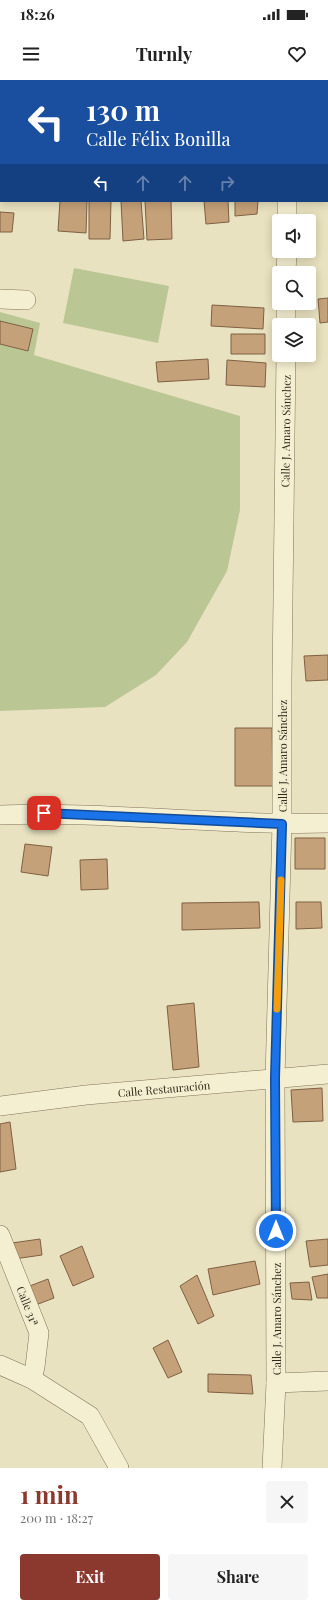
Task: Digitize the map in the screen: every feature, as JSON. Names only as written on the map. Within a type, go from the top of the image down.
[{"type":"street","points":[[287,202],[287,214]]},
{"type":"street","points":[[0,299],[26,300]]},
{"type":"street","name":"Calle J. Amaro Sánchez","points":[[272,1468],[276,1383],[275,1078],[282,824],[282,680],[286,362]]},
{"type":"street","points":[[0,815],[44,813],[282,824],[328,823]]},
{"type":"street","name":"Calle Restauración","points":[[0,1106],[86,1095],[328,1074]]},
{"type":"street","name":"Calle 31ª","points":[[0,1234],[39,1333],[32,1379]]},
{"type":"street","points":[[0,1365],[32,1379],[90,1416],[119,1468]]},
{"type":"street","points":[[276,1383],[328,1381]]},
{"type":"green space","points":[[74,268],[169,286],[158,343],[63,323]]},
{"type":"green space","points":[[0,312],[40,323],[34,355],[240,416],[240,510],[227,571],[187,642],[156,675],[105,707],[0,711]]},
{"type":"building","points":[[60,202],[87,202],[86,233],[58,231]]},
{"type":"building","points":[[89,202],[111,202],[110,239],[89,239]]},
{"type":"building","points":[[121,202],[141,202],[144,239],[123,241]]},
{"type":"building","points":[[145,202],[171,202],[172,239],[147,240]]},
{"type":"building","points":[[204,202],[228,202],[229,222],[206,224]]},
{"type":"building","points":[[235,202],[258,202],[257,214],[235,216]]},
{"type":"building","points":[[0,212],[14,213],[12,232],[0,232]]},
{"type":"building","points":[[328,298],[328,322],[320,323],[318,299]]},
{"type":"building","points":[[212,305],[264,308],[263,329],[211,326]]},
{"type":"building","points":[[0,321],[33,329],[28,351],[0,344]]},
{"type":"building","points":[[231,334],[265,334],[265,354],[231,354]]},
{"type":"building","points":[[208,359],[209,379],[158,382],[156,362]]},
{"type":"building","points":[[227,360],[266,363],[265,387],[226,385]]},
{"type":"building","points":[[328,655],[328,680],[306,681],[304,656]]},
{"type":"building","points":[[235,728],[272,728],[273,786],[235,786]]},
{"type":"building","points":[[295,838],[325,838],[325,869],[295,869]]},
{"type":"building","points":[[25,844],[52,847],[48,876],[21,872]]},
{"type":"building","points":[[107,859],[108,889],[81,890],[80,860]]},
{"type":"building","points":[[259,902],[260,928],[182,930],[182,903]]},
{"type":"building","points":[[296,902],[321,902],[322,928],[296,929]]},
{"type":"building","points":[[194,1003],[199,1067],[173,1070],[167,1006]]},
{"type":"building","points":[[322,1088],[323,1121],[293,1122],[291,1090]]},
{"type":"building","points":[[10,1122],[16,1169],[0,1172],[0,1124]]},
{"type":"building","points":[[40,1239],[42,1255],[14,1259],[12,1243]]},
{"type":"building","points":[[328,1239],[328,1265],[310,1267],[306,1241]]},
{"type":"building","points":[[82,1246],[94,1277],[73,1286],[60,1256]]},
{"type":"building","points":[[255,1261],[260,1284],[213,1295],[208,1269]]},
{"type":"building","points":[[328,1274],[328,1298],[317,1298],[312,1277]]},
{"type":"building","points":[[197,1275],[214,1316],[198,1324],[180,1286]]},
{"type":"building","points":[[48,1279],[54,1298],[33,1306],[27,1287]]},
{"type":"building","points":[[309,1282],[312,1300],[292,1299],[290,1283]]},
{"type":"building","points":[[168,1340],[182,1372],[168,1378],[153,1348]]},
{"type":"building","points":[[208,1374],[251,1375],[253,1394],[208,1392]]},
{"type":"slow traffic","points":[[277,1009],[281,880]]},
{"type":"route","points":[[44,813],[282,824],[275,1078],[276,1231]]}]
